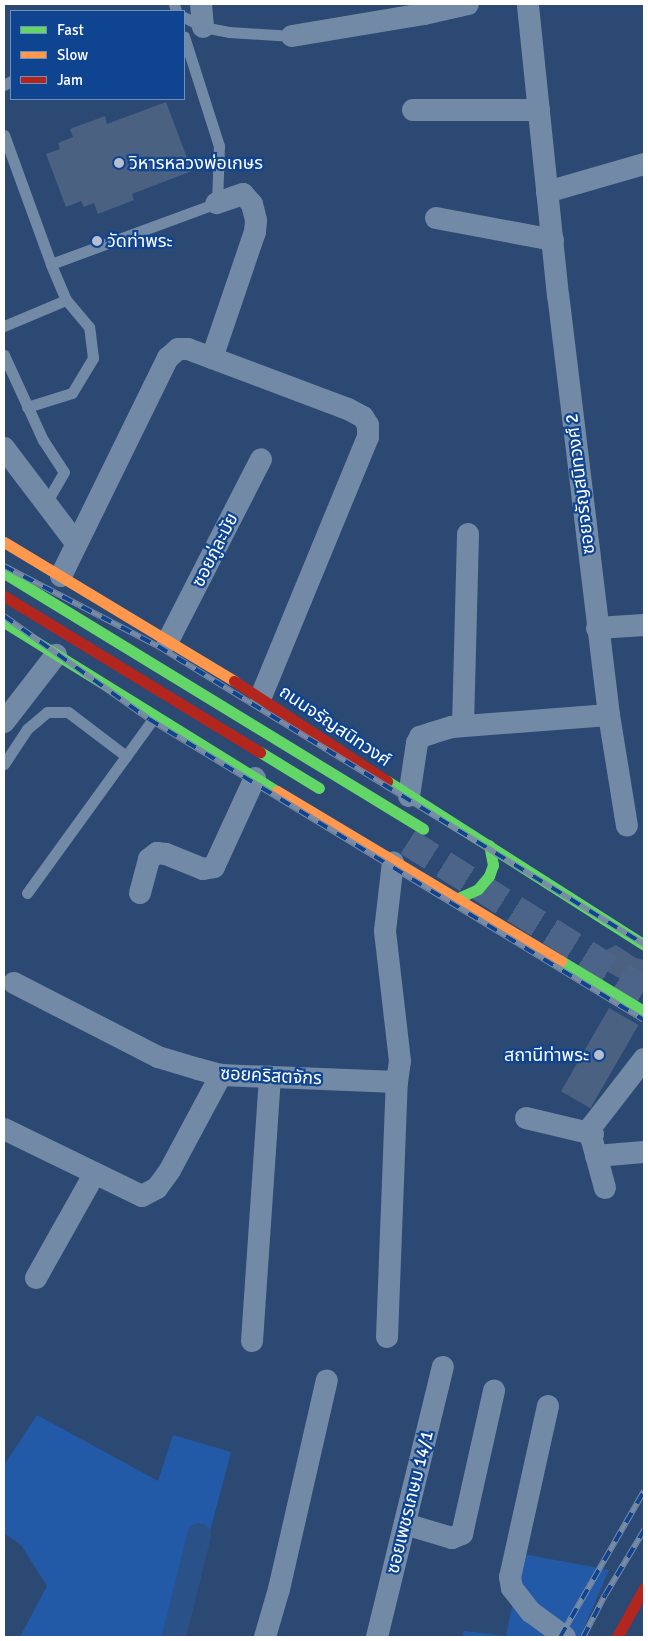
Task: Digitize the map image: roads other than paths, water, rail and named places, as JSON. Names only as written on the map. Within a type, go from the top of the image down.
[{"type":"main road","name":"ถนนจรัญสนิทวงศ์","points":[[4,542],[260,697],[409,796],[644,945]]},
{"type":"main road","points":[[4,573],[423,829]]},
{"type":"main road","points":[[4,596],[331,795]]},
{"type":"main road","points":[[4,622],[392,862],[644,1011]]},
{"type":"main road","points":[[456,899],[471,894],[489,876],[493,865],[489,845]]},
{"type":"main road","points":[[618,1637],[644,1588]]},
{"type":"main road","points":[[618,1637],[635,1628]]},
{"type":"street","points":[[190,27],[201,4]]},
{"type":"street","points":[[292,36],[423,9],[468,4]]},
{"type":"street","name":"ซอยจรัญสนิทวงศ์ 2","points":[[528,4],[597,628],[627,826]]},
{"type":"street","points":[[413,110],[539,110]]},
{"type":"street","points":[[548,192],[644,164]]},
{"type":"street","points":[[212,358],[255,232],[256,220],[252,204],[243,194],[217,203]]},
{"type":"street","points":[[436,218],[553,240]]},
{"type":"street","points":[[61,576],[76,542],[168,358],[178,349],[212,358],[348,409],[362,417],[368,425],[368,438],[260,697]]},
{"type":"street","points":[[4,448],[76,542]]},
{"type":"street","name":"ซอยภู่ละมัย","points":[[168,641],[261,459]]},
{"type":"street","points":[[463,726],[468,534]]},
{"type":"street","points":[[597,628],[644,625]]},
{"type":"street","points":[[4,722],[56,655]]},
{"type":"street","points":[[409,796],[417,743],[420,737],[452,727],[609,715]]},
{"type":"street","points":[[140,893],[149,859],[157,853],[166,854],[203,869],[214,867],[255,778]]},
{"type":"street","points":[[387,1337],[397,1082],[400,1061],[385,931],[392,862]]},
{"type":"street","name":"ซอยคริสตจักร","points":[[14,983],[158,1057],[221,1075],[397,1082]]},
{"type":"street","points":[[605,1188],[594,1145],[592,1126],[644,1059]]},
{"type":"street","points":[[4,1129],[142,1196],[157,1188],[170,1170],[221,1075]]},
{"type":"street","points":[[252,1341],[270,1077]]},
{"type":"street","points":[[526,1118],[594,1145],[644,1152]]},
{"type":"street","points":[[36,1278],[95,1173]]},
{"type":"street","name":"ซอยเพชรเกษม 14/1","points":[[376,1637],[443,1368]]},
{"type":"street","points":[[266,1637],[279,1589],[327,1380]]},
{"type":"street","points":[[405,1524],[452,1538],[462,1534],[494,1391]]},
{"type":"street","points":[[548,1406],[510,1577],[512,1588],[531,1612],[565,1637]]},
{"type":"lane","points":[[51,264],[217,203],[219,146],[190,27],[228,32],[292,36]]},
{"type":"lane","points":[[4,135],[66,300],[89,327],[93,358],[72,393],[27,407]]},
{"type":"lane","points":[[4,326],[66,300]]},
{"type":"lane","points":[[4,355],[43,440],[64,472],[47,502]]},
{"type":"lane","points":[[4,764],[27,729],[47,712],[68,712],[126,756]]},
{"type":"lane","points":[[27,893],[154,716]]},
{"type":"waterway","points":[[174,1637],[199,1535]]},
{"type":"tunnel","points":[[408,842],[644,990]]},
{"type":"railway","points":[[4,566],[158,646],[644,944]]},
{"type":"railway","points":[[4,616],[149,719],[644,1020]]},
{"type":"railway","points":[[560,1637],[644,1491]]},
{"type":"railway","points":[[583,1637],[605,1595],[644,1530]]},
{"type":"place","name":"วิหารหลวงพ่อเกษร","points":[[119,163]]},
{"type":"place","name":"วัดท่าพระ","points":[[97,241]]},
{"type":"place","name":"สถานีท่าพระ","points":[[599,1055]]}]
